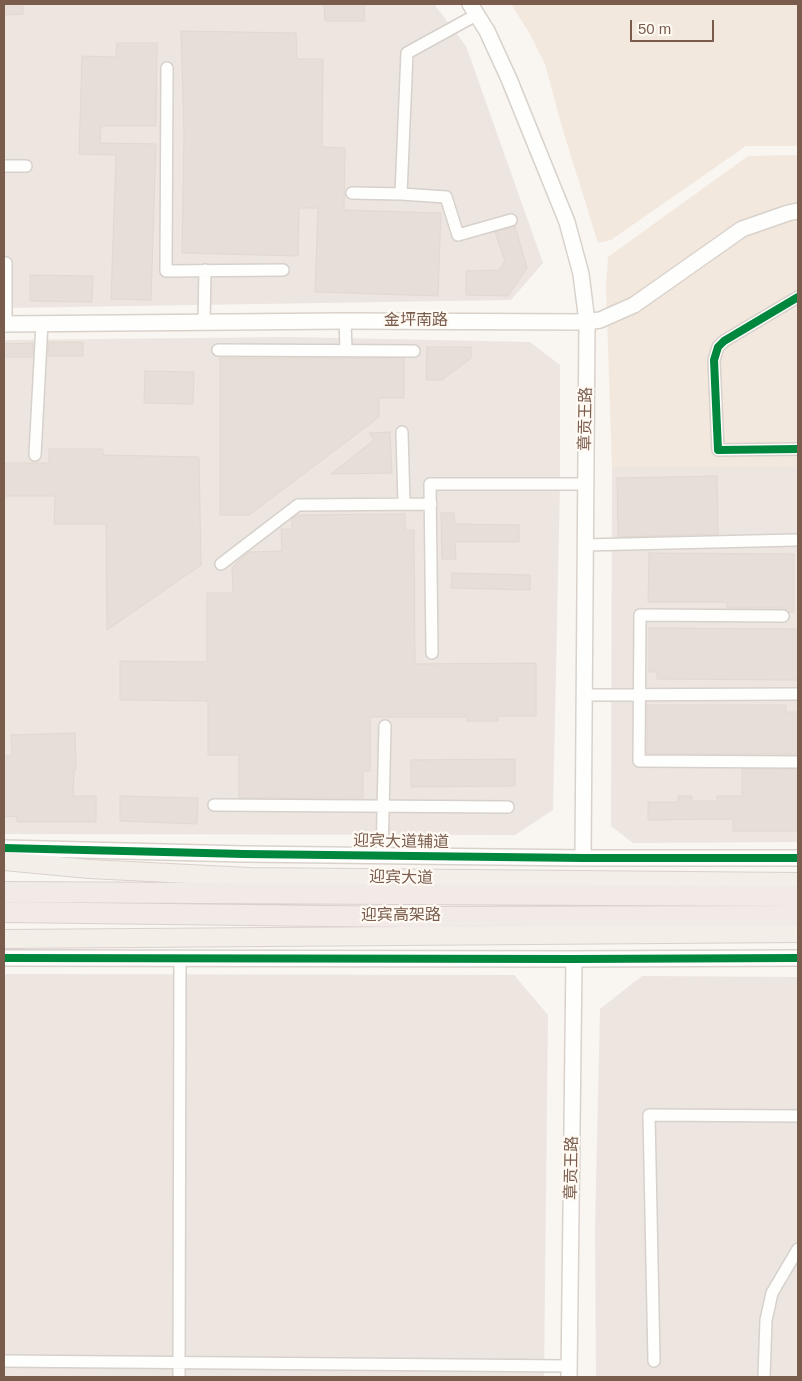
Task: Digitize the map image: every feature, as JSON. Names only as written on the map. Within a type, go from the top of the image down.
[{"type":"highway","points":[[4,879],[243,893]]},
{"type":"highway","name":"迎宾高架路","points":[[4,892],[798,896]]},
{"type":"highway","name":"迎宾高架路","points":[[4,912],[245,915],[798,916]]},
{"type":"highway","points":[[4,922],[111,921],[245,915]]},
{"type":"main road","name":"迎宾大道","points":[[4,862],[89,869],[250,877],[798,882]]},
{"type":"main road","points":[[4,939],[798,933]]},
{"type":"street","points":[[401,194],[407,53],[473,9]]},
{"type":"street","name":"章贡王路","points":[[473,9],[509,79],[567,222],[581,274],[586,322],[583,858]]},
{"type":"street","points":[[168,68],[166,271],[283,270]]},
{"type":"street","points":[[4,166],[26,166]]},
{"type":"street","points":[[352,193],[446,197],[458,235],[511,220]]},
{"type":"street","name":"金坪南路","points":[[5,324],[345,321],[586,322],[600,320],[634,305],[742,229],[788,212],[798,212]]},
{"type":"street","points":[[4,263],[6,264],[5,324]]},
{"type":"street","points":[[204,322],[205,270]]},
{"type":"street","points":[[798,297],[724,341],[718,347],[714,360],[718,450],[798,449]]},
{"type":"street","points":[[345,321],[346,350]]},
{"type":"street","points":[[35,455],[42,323]]},
{"type":"street","points":[[218,350],[414,351]]},
{"type":"street","points":[[402,432],[404,504]]},
{"type":"street","points":[[432,654],[430,484],[585,484]]},
{"type":"street","points":[[221,564],[298,505],[431,504]]},
{"type":"street","points":[[585,545],[795,540]]},
{"type":"street","points":[[783,616],[640,615],[639,761],[798,762]]},
{"type":"street","points":[[584,695],[797,694]]},
{"type":"street","points":[[382,856],[385,726]]},
{"type":"street","points":[[214,806],[508,807]]},
{"type":"street","name":"迎宾大道辅道","points":[[4,848],[382,856],[798,858]]},
{"type":"street","points":[[4,958],[798,958]]},
{"type":"street","points":[[179,1377],[180,959]]},
{"type":"street","name":"章贡王路","points":[[569,1371],[574,959]]},
{"type":"street","points":[[654,1361],[649,1115],[798,1116]]},
{"type":"street","points":[[764,1377],[766,1320],[772,1293],[798,1249]]},
{"type":"street","points":[[4,1361],[569,1371]]},
{"type":"shaded area","points":[[4,4],[434,4],[466,46],[543,263],[511,300],[4,308]]},
{"type":"shaded area","points":[[511,4],[798,4],[798,146],[746,146],[611,240],[598,243],[562,127],[545,64],[530,34]]},
{"type":"shaded area","points":[[798,155],[798,467],[612,467],[606,286],[608,257],[748,156]]},
{"type":"shaded area","points":[[290,337],[530,342],[560,365],[560,483],[553,810],[515,835],[4,834],[4,340]]},
{"type":"shaded area","points":[[612,467],[798,467],[798,842],[633,843],[611,826]]},
{"type":"shaded area","points":[[4,974],[514,975],[548,1015],[544,1377],[4,1377]]},
{"type":"shaded area","points":[[642,976],[798,977],[798,1377],[596,1377],[595,1229],[600,1009]]},
{"type":"building","points":[[4,4],[23,4],[23,14],[4,15]]},
{"type":"building","points":[[324,4],[364,4],[365,21],[325,21]]},
{"type":"building","points":[[181,31],[296,33],[297,59],[323,59],[322,147],[345,148],[344,210],[441,213],[438,296],[315,292],[318,208],[299,208],[298,256],[182,253],[184,134]]},
{"type":"building","points":[[117,43],[157,43],[156,126],[101,126],[100,143],[156,144],[151,300],[111,299],[116,155],[79,154],[82,56],[116,57]]},
{"type":"building","points":[[515,226],[527,268],[508,296],[466,295],[466,271],[499,270],[505,261],[495,232]]},
{"type":"building","points":[[30,275],[93,276],[92,302],[30,301]]},
{"type":"building","points":[[49,342],[83,342],[83,356],[48,356]]},
{"type":"building","points":[[33,343],[33,357],[4,357],[4,344]]},
{"type":"building","points":[[427,347],[471,347],[471,358],[442,380],[426,380]]},
{"type":"building","points":[[220,358],[404,358],[404,398],[379,398],[379,417],[249,515],[220,515]]},
{"type":"building","points":[[145,371],[194,372],[193,404],[144,403]]},
{"type":"building","points":[[390,432],[392,473],[331,474],[374,440],[369,433]]},
{"type":"building","points":[[49,449],[103,449],[103,455],[199,457],[201,565],[107,630],[106,524],[54,524],[55,496],[4,496],[4,463],[49,463]]},
{"type":"building","points":[[717,476],[718,534],[618,537],[617,478]]},
{"type":"building","points":[[441,513],[454,513],[455,524],[519,525],[519,542],[455,542],[456,559],[442,559]]},
{"type":"building","points":[[405,514],[405,530],[414,530],[415,664],[536,663],[536,716],[498,716],[498,721],[467,721],[467,717],[370,717],[370,771],[363,771],[363,798],[239,798],[239,755],[208,755],[208,701],[120,700],[120,661],[207,662],[207,593],[233,593],[232,568],[249,552],[282,551],[281,529],[292,529],[292,519],[297,515]]},
{"type":"building","points":[[649,553],[794,554],[794,612],[789,612],[783,608],[727,608],[727,602],[648,602]]},
{"type":"building","points":[[452,573],[530,575],[530,590],[451,588]]},
{"type":"building","points":[[649,628],[798,629],[798,680],[657,679],[657,672],[649,672]]},
{"type":"building","points":[[647,705],[786,705],[786,712],[798,712],[798,754],[647,754]]},
{"type":"building","points":[[75,733],[76,770],[74,770],[73,796],[96,796],[96,822],[17,822],[17,817],[4,816],[4,756],[12,756],[11,735]]},
{"type":"building","points":[[515,759],[515,786],[411,787],[411,760]]},
{"type":"building","points":[[742,769],[797,769],[797,831],[733,831],[733,819],[648,820],[648,802],[678,802],[678,796],[692,796],[692,801],[717,801],[717,796],[742,796]]},
{"type":"building","points":[[120,796],[198,798],[197,824],[120,821]]},
{"type":"cycle path","points":[[798,297],[724,341],[718,347],[714,360],[718,450],[798,449]]},
{"type":"cycle path","points":[[4,848],[244,854],[583,858],[798,858]]},
{"type":"cycle path","points":[[4,958],[798,958]]}]
